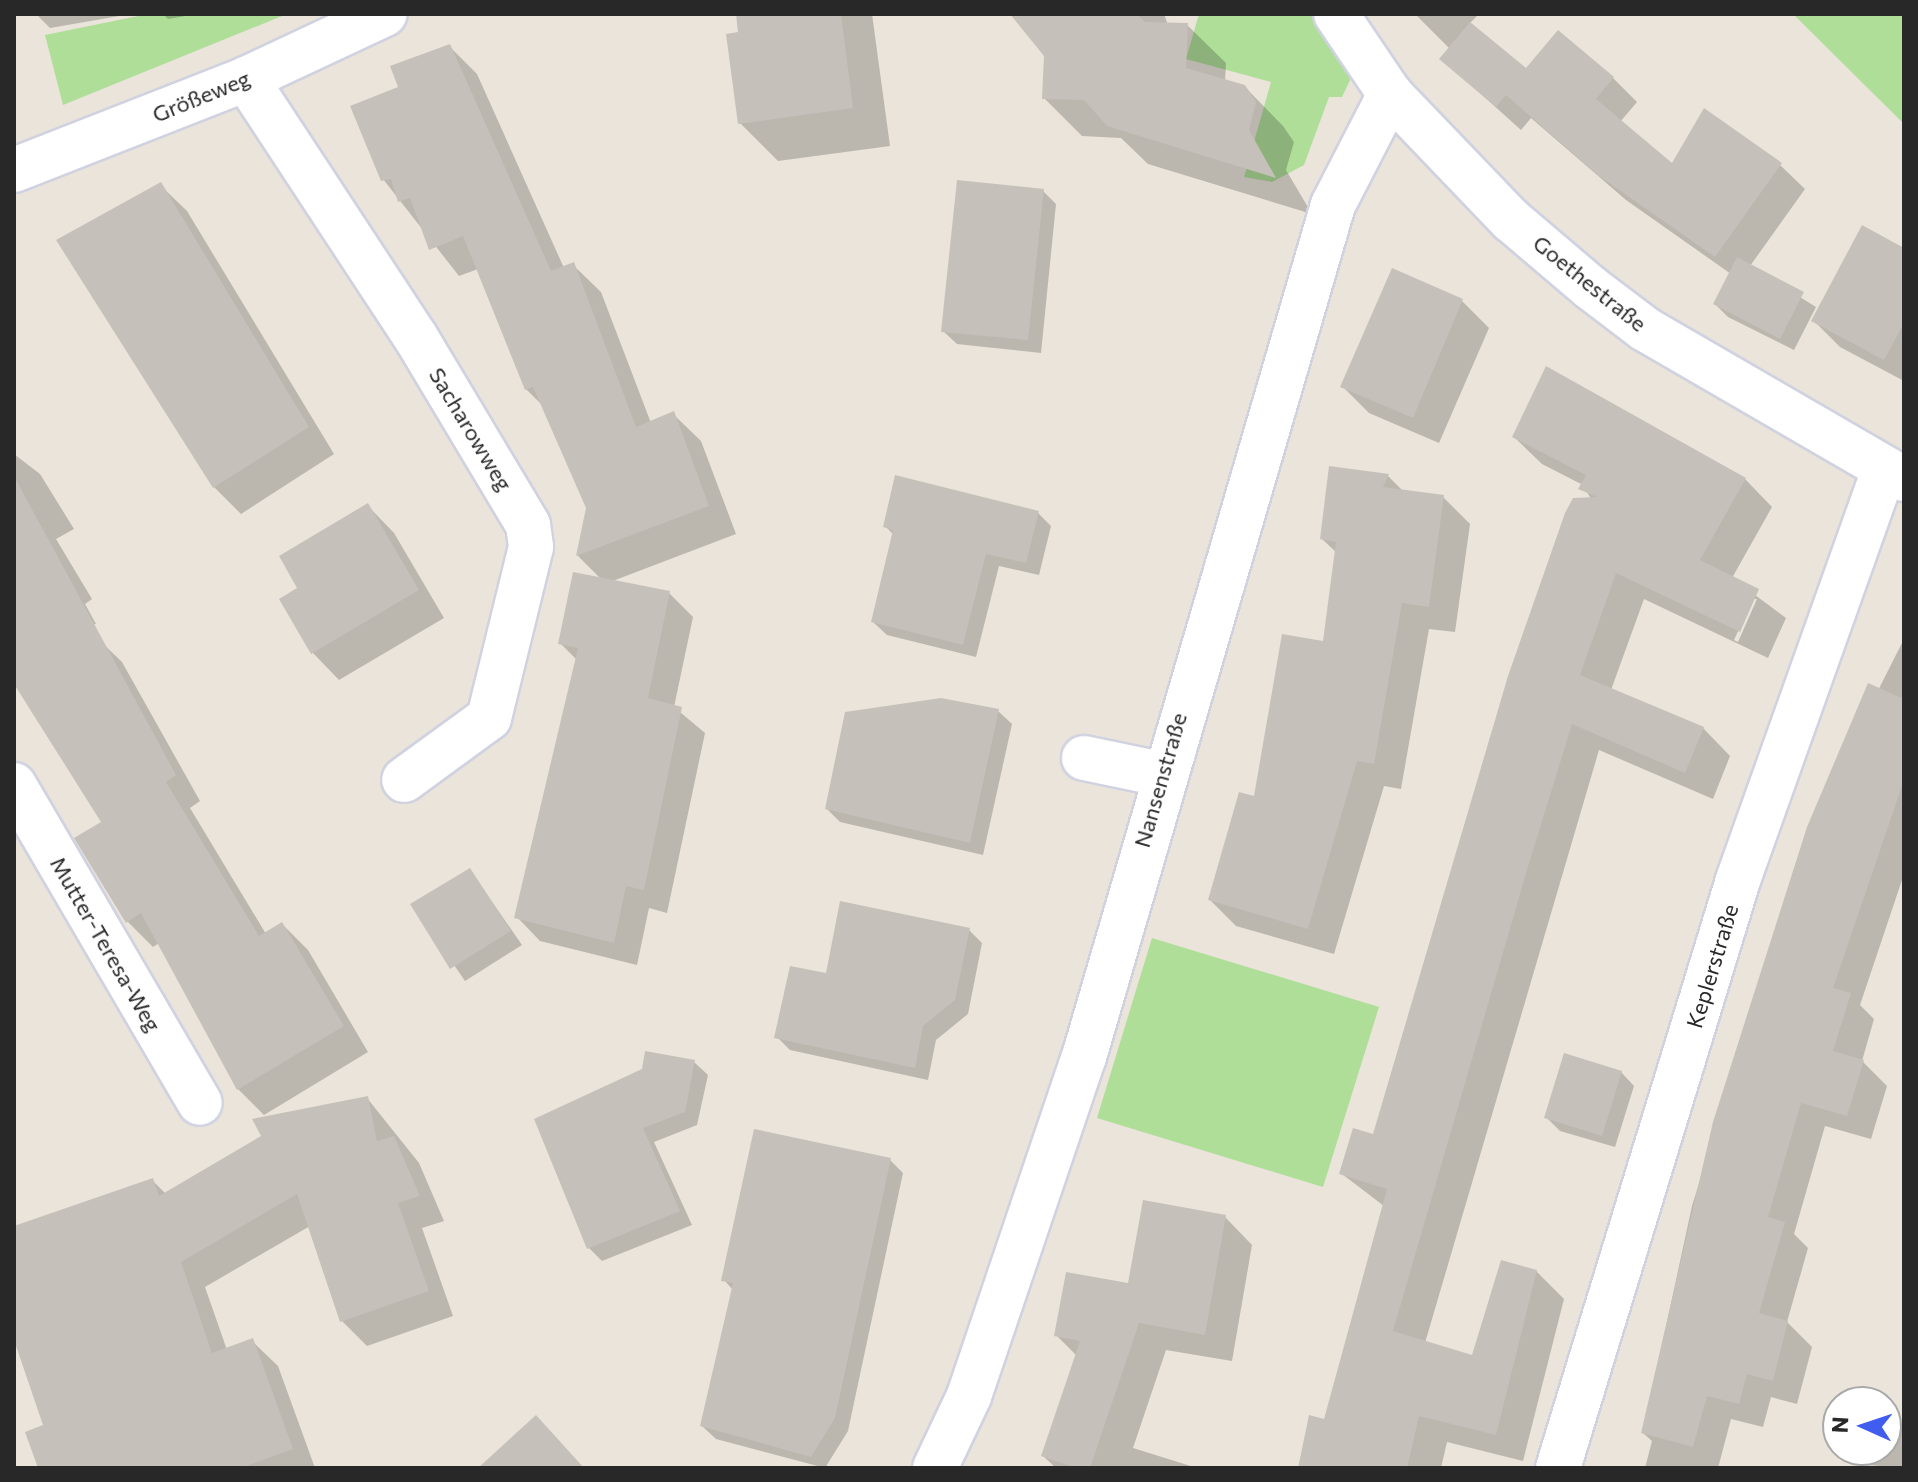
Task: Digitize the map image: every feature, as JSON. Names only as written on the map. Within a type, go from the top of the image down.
[{"type":"street","name":"Größeweg","points":[[14,170],[246,79],[385,14]]},
{"type":"street","name":"Goethestraße","points":[[1336,14],[1390,94],[1511,220],[1591,288],[1645,329],[1894,474]]},
{"type":"street","name":"Sacharowweg","points":[[246,79],[415,336],[528,525],[531,547],[489,718],[404,780]]},
{"type":"street","name":"Nansenstraße","points":[[935,1468],[969,1396],[1084,1057],[1161,774],[1333,205],[1390,94]]},
{"type":"street","name":"Keplerstraße","points":[[1558,1468],[1738,880],[1894,474]]},
{"type":"street","points":[[1084,758],[1161,774]]},
{"type":"street","name":"Mutter-Teresa-Weg","points":[[14,785],[200,1103]]},
{"type":"green space","points":[[148,14],[287,14],[63,105],[45,35]]},
{"type":"green space","points":[[1199,14],[1318,14],[1353,74],[1342,97],[1329,97],[1304,165],[1272,182],[1244,177],[1271,82],[1186,59]]},
{"type":"green space","points":[[1793,14],[1904,14],[1904,123],[1903,123]]},
{"type":"green space","points":[[1152,938],[1379,1007],[1323,1187],[1097,1118]]},
{"type":"building","points":[[736,14],[841,14],[853,108],[738,124],[726,34],[738,32]]},
{"type":"building","points":[[1010,14],[1137,14],[1145,22],[1188,23],[1186,68],[1245,85],[1256,102],[1249,130],[1276,178],[1107,126],[1084,100],[1042,99],[1044,56]]},
{"type":"building","points":[[1470,22],[1526,68],[1558,30],[1614,77],[1596,99],[1672,163],[1704,108],[1782,163],[1715,257],[1599,176],[1506,95],[1496,107],[1439,59]]},
{"type":"building","points":[[450,44],[551,271],[574,262],[636,427],[674,411],[709,506],[576,556],[586,508],[533,387],[525,390],[463,236],[429,250],[410,198],[398,202],[391,179],[381,181],[350,106],[398,87],[390,66]]},
{"type":"building","points":[[957,180],[1044,189],[1028,340],[941,332]]},
{"type":"building","points":[[161,182],[309,427],[213,488],[56,240]]},
{"type":"building","points":[[1862,225],[1904,248],[1904,323],[1884,360],[1811,321]]},
{"type":"building","points":[[1737,257],[1804,292],[1780,339],[1713,304]]},
{"type":"building","points":[[1392,268],[1463,299],[1413,418],[1340,387]]},
{"type":"building","points":[[1546,366],[1746,478],[1700,560],[1759,589],[1740,632],[1616,573],[1580,675],[1704,727],[1685,773],[1572,724],[1527,870],[1393,1331],[1472,1355],[1501,1260],[1537,1270],[1496,1435],[1419,1416],[1407,1468],[1298,1468],[1309,1415],[1324,1419],[1387,1189],[1339,1174],[1353,1128],[1373,1134],[1508,676],[1565,513],[1573,498],[1597,497],[1578,489],[1586,475],[1512,437]]},
{"type":"building","points":[[1329,466],[1389,474],[1383,487],[1444,495],[1429,607],[1402,603],[1374,764],[1357,761],[1308,929],[1208,900],[1239,792],[1254,796],[1282,634],[1323,641],[1336,542],[1320,539]]},
{"type":"building","points":[[895,475],[1039,511],[1026,563],[986,554],[963,645],[871,622],[893,530],[883,527]]},
{"type":"building","points":[[14,476],[176,775],[166,782],[259,936],[282,922],[344,1026],[237,1090],[141,913],[126,923],[74,838],[101,822],[14,684]]},
{"type":"building","points":[[368,503],[419,590],[311,654],[279,599],[297,588],[279,556]]},
{"type":"building","points":[[573,572],[670,591],[648,698],[682,707],[644,890],[626,886],[614,943],[514,918],[578,648],[558,644]]},
{"type":"building","points":[[1868,683],[1904,699],[1904,780],[1833,988],[1851,993],[1833,1051],[1864,1060],[1847,1116],[1801,1103],[1768,1217],[1785,1222],[1759,1313],[1788,1321],[1773,1381],[1747,1374],[1739,1404],[1707,1396],[1693,1447],[1641,1433],[1713,1122],[1807,827]]},
{"type":"building","points":[[941,698],[999,709],[970,843],[825,809],[845,712]]},
{"type":"building","points":[[470,868],[511,931],[450,969],[410,904]]},
{"type":"building","points":[[840,901],[970,928],[955,1000],[923,1026],[915,1068],[774,1038],[790,966],[826,973]]},
{"type":"building","points":[[645,1051],[695,1060],[685,1112],[643,1128],[680,1211],[587,1249],[534,1119],[642,1069]]},
{"type":"building","points":[[1564,1053],[1622,1071],[1602,1136],[1544,1118]]},
{"type":"building","points":[[368,1096],[377,1141],[394,1136],[420,1196],[398,1203],[429,1291],[340,1322],[297,1194],[181,1262],[212,1353],[253,1338],[293,1449],[241,1468],[38,1468],[25,1432],[43,1425],[14,1340],[14,1226],[153,1178],[159,1196],[261,1136],[252,1119]]},
{"type":"building","points":[[754,1129],[891,1158],[835,1418],[811,1457],[700,1426],[733,1283],[721,1281]]},
{"type":"building","points":[[1143,1200],[1226,1215],[1205,1335],[1139,1323],[1090,1468],[1076,1468],[1041,1456],[1080,1341],[1054,1336],[1066,1272],[1128,1283]]},
{"type":"building","points":[[536,1415],[584,1468],[478,1468]]}]
